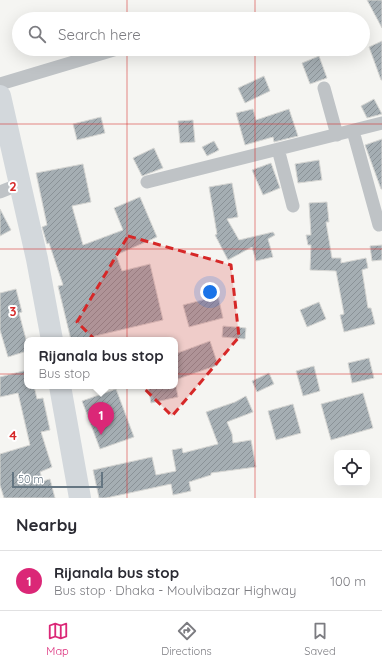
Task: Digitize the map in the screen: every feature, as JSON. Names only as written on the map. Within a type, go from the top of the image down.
[{"type":"highway","points":[[0,96],[37,259],[51,337]]},
{"type":"highway","points":[[61,389],[80,498]]},
{"type":"street","points":[[0,84],[94,56]]},
{"type":"street","points":[[324,88],[337,135]]},
{"type":"street","points":[[147,182],[382,123]]},
{"type":"street","points":[[353,131],[379,225]]},
{"type":"street","points":[[278,149],[293,206]]},
{"type":"street","points":[[0,192],[20,184]]},
{"type":"highlighted area","points":[[128,236],[231,265],[239,337],[172,416],[77,322]]},
{"type":"building","points":[[367,0],[382,0],[382,28]]},
{"type":"building","points":[[382,41],[382,80],[370,50],[370,47]]},
{"type":"building","points":[[319,56],[327,78],[310,84],[302,63]]},
{"type":"building","points":[[264,76],[270,91],[245,103],[238,88]]},
{"type":"building","points":[[374,99],[382,114],[367,118],[361,106]]},
{"type":"building","points":[[253,109],[256,120],[289,109],[298,136],[274,142],[273,137],[245,145],[236,113]]},
{"type":"building","points":[[101,117],[105,133],[77,140],[73,124]]},
{"type":"building","points":[[193,120],[195,142],[180,143],[178,121]]},
{"type":"building","points":[[382,139],[382,189],[381,189],[365,145]]},
{"type":"building","points":[[214,141],[219,150],[207,156],[202,147]]},
{"type":"building","points":[[154,148],[163,168],[142,176],[133,158]]},
{"type":"building","points":[[319,160],[322,180],[298,183],[295,164]]},
{"type":"building","points":[[271,163],[280,188],[263,195],[252,170]]},
{"type":"building","points":[[83,164],[91,202],[72,206],[83,245],[123,230],[114,208],[140,197],[157,237],[116,255],[122,271],[150,264],[163,320],[91,337],[70,337],[58,286],[63,285],[42,227],[47,225],[36,173]]},
{"type":"building","points":[[232,183],[238,217],[227,219],[239,240],[273,232],[275,235],[268,239],[273,257],[256,261],[252,247],[228,260],[215,235],[217,234],[209,187]]},
{"type":"building","points":[[327,202],[329,222],[326,222],[332,258],[341,258],[341,263],[366,258],[368,268],[362,270],[368,308],[371,308],[375,324],[344,332],[340,315],[344,314],[336,271],[310,270],[311,245],[308,245],[306,235],[311,235],[309,203]]},
{"type":"building","points":[[0,209],[11,230],[0,236]]},
{"type":"building","points":[[382,245],[382,260],[372,261],[370,246]]},
{"type":"building","points":[[16,289],[22,312],[19,313],[25,337],[24,337],[24,352],[8,357],[0,330],[0,293]]},
{"type":"building","points":[[218,296],[223,318],[189,327],[183,305]]},
{"type":"building","points":[[319,302],[326,319],[307,327],[300,310]]},
{"type":"building","points":[[223,326],[246,328],[245,339],[222,337]]},
{"type":"building","points":[[210,341],[218,365],[178,379],[178,353]]},
{"type":"building","points":[[369,358],[374,378],[352,383],[348,363]]},
{"type":"building","points":[[314,366],[320,391],[303,396],[296,371]]},
{"type":"building","points":[[24,371],[24,389],[35,389],[37,399],[43,398],[50,430],[41,432],[52,467],[40,472],[43,481],[50,479],[55,498],[4,498],[0,485],[0,454],[30,445],[18,393],[0,397],[0,377]]},
{"type":"building","points":[[269,373],[274,384],[257,392],[252,381]]},
{"type":"building","points":[[116,389],[134,437],[100,449],[82,401]]},
{"type":"building","points":[[149,389],[177,389],[178,397],[151,403]]},
{"type":"building","points":[[363,393],[373,428],[331,440],[321,404]]},
{"type":"building","points":[[246,396],[253,412],[227,422],[232,434],[233,443],[251,440],[256,467],[211,473],[211,475],[189,482],[191,491],[173,495],[171,484],[106,498],[99,498],[93,470],[152,457],[156,475],[176,471],[172,450],[182,448],[183,453],[218,444],[206,412],[235,402]]},
{"type":"building","points":[[293,404],[301,433],[276,440],[268,411]]},
{"type":"place","name":"Rijanala bus stop","points":[[101,435]]}]
